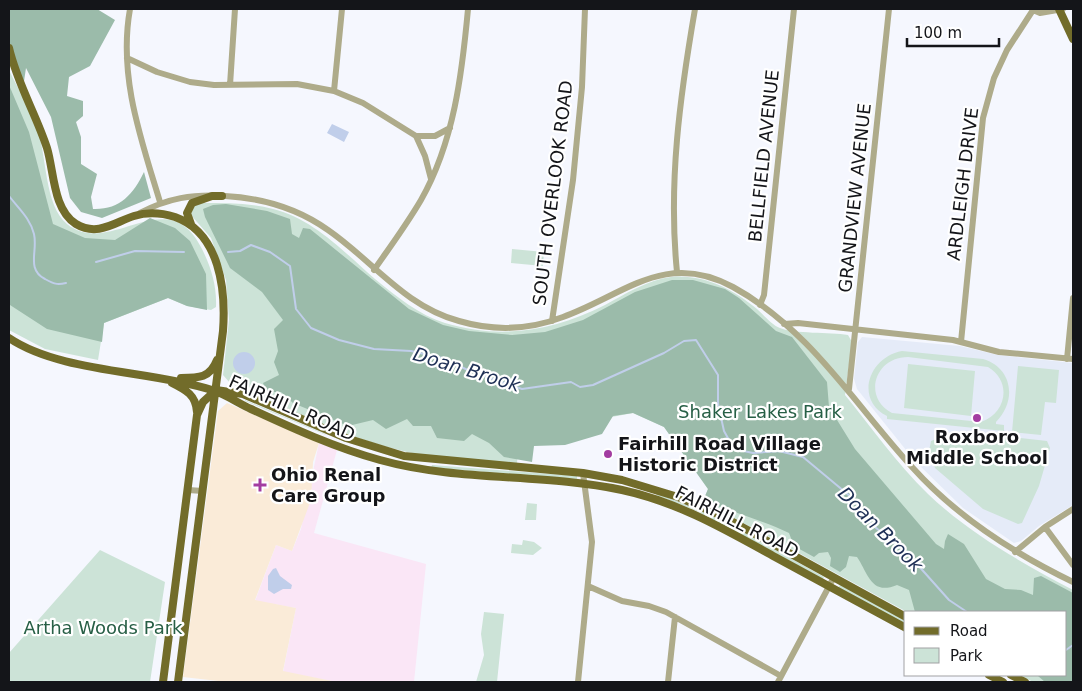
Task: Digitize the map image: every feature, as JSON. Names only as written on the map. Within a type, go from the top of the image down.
[{"type":"main road","points":[[1061,9],[1073,39]]},
{"type":"main road","points":[[9,48],[14,68],[30,101],[47,149],[60,202],[66,213],[77,225],[97,229],[114,226],[134,216],[152,213],[168,215],[191,224]]},
{"type":"main road","points":[[178,682],[224,312],[218,268],[209,246],[191,224],[188,213],[192,203],[212,196],[222,196]]},
{"type":"main road","points":[[9,338],[30,350],[53,358],[215,390]]},
{"type":"main road","points":[[164,379],[204,377],[214,367],[220,353]]},
{"type":"main road","points":[[164,379],[186,390],[193,397],[197,415]]},
{"type":"main road","points":[[164,682],[197,415],[203,402],[215,390]]},
{"type":"main road","name":"FAIRHILL ROAD","points":[[215,390],[243,394],[351,440],[378,449],[428,460],[583,473],[653,488],[701,506],[904,616]]},
{"type":"main road","name":"FAIRHILL ROAD","points":[[215,390],[250,409],[327,441],[399,466],[426,470],[584,483],[651,498],[700,516],[904,627]]},
{"type":"main road","points":[[327,441],[331,431]]},
{"type":"main road","points":[[348,449],[351,440]]},
{"type":"main road","points":[[426,470],[428,460]]},
{"type":"main road","points":[[651,498],[653,488]]},
{"type":"main road","points":[[991,676],[1003,682]]},
{"type":"main road","points":[[1013,676],[1025,682]]},
{"type":"street","points":[[130,9],[126,33],[134,117],[160,202]]},
{"type":"street","points":[[230,85],[235,9]]},
{"type":"street","points":[[334,92],[342,9]]},
{"type":"street","points":[[374,270],[408,222],[431,179],[450,127],[464,62],[468,9]]},
{"type":"street","name":"SOUTH OVERLOOK ROAD","points":[[552,321],[573,180],[582,87],[585,9]]},
{"type":"street","points":[[677,272],[674,211],[676,143],[695,9]]},
{"type":"street","name":"BELLFIELD AVENUE","points":[[760,305],[764,295],[794,9]]},
{"type":"street","name":"GRANDVIEW AVENUE","points":[[849,389],[887,9]]},
{"type":"street","name":"ARDLEIGH DRIVE","points":[[961,342],[983,118],[994,78],[1007,50],[1033,10],[1040,13],[1061,9]]},
{"type":"street","points":[[127,58],[157,72],[190,82],[230,85],[297,84],[334,92],[363,103],[416,136],[435,136],[450,127]]},
{"type":"street","points":[[416,136],[425,156],[431,179]]},
{"type":"street","points":[[134,216],[160,202],[179,197],[222,196],[259,200],[297,212],[329,231],[412,300],[425,308],[454,320],[480,326],[506,328],[552,321],[582,310],[638,281],[660,274],[677,272],[697,273],[718,279],[760,305],[784,324],[849,389],[909,465],[931,487],[978,527],[1015,552],[1073,582]]},
{"type":"street","points":[[784,324],[798,323],[961,342],[999,352],[1070,359],[1073,298]]},
{"type":"street","points":[[578,682],[592,533],[583,473]]},
{"type":"street","points":[[188,490],[202,491]]},
{"type":"street","points":[[1015,552],[1045,527],[1073,509]]},
{"type":"street","points":[[1045,527],[1073,565]]},
{"type":"street","points":[[588,586],[622,601],[649,606],[675,617],[779,679],[834,577]]},
{"type":"street","points":[[668,682],[675,617]]},
{"type":"street","points":[[170,630],[185,632]]},
{"type":"shaded area","name":"Roxboro Middle School","points":[[862,337],[960,346],[998,355],[1073,363],[1073,505],[1039,526],[1021,541],[1014,543],[963,508],[914,460],[857,389],[854,379],[858,342]]},
{"type":"shaded area","points":[[227,403],[319,443],[313,462],[311,500],[292,551],[276,545],[255,600],[296,608],[283,671],[337,682],[227,682],[183,677],[218,411]]},
{"type":"shaded area","points":[[319,443],[337,450],[314,533],[426,564],[414,682],[337,682],[283,672],[296,608],[255,601],[276,545],[292,551],[301,529]]},
{"type":"green space","points":[[9,9],[97,9],[115,20],[90,66],[69,77],[67,96],[83,101],[83,116],[76,122],[81,137],[81,164],[97,174],[91,197],[93,209],[110,207],[124,200],[135,188],[144,172],[151,198],[102,218],[81,212],[70,198],[51,117],[26,68],[23,88],[9,48]]},
{"type":"green space","points":[[9,70],[37,128],[50,192],[60,216],[67,224],[84,232],[101,233],[138,223],[173,220],[188,229],[202,249],[211,270],[216,292],[216,307],[211,310],[187,306],[168,298],[104,323],[98,360],[45,349],[9,330]]},
{"type":"green space","points":[[9,85],[29,132],[53,224],[85,238],[115,240],[150,218],[175,228],[190,241],[206,274],[207,310],[187,306],[168,298],[104,323],[102,342],[47,329],[10,305]]},
{"type":"green space","name":"Shaker Lakes Park","points":[[202,203],[256,206],[273,209],[302,220],[328,238],[375,279],[408,304],[435,320],[466,328],[507,332],[547,327],[586,314],[654,281],[671,277],[683,277],[695,278],[728,289],[757,309],[777,327],[794,331],[848,335],[852,342],[845,395],[906,471],[944,509],[979,535],[1073,590],[1073,682],[1033,682],[1022,676],[1067,676],[1067,611],[905,611],[703,501],[708,489],[664,427],[633,413],[601,419],[519,442],[517,463],[434,457],[407,452],[361,439],[317,422],[230,383],[223,375],[229,320],[226,280],[211,238],[190,214],[191,207]]},
{"type":"green space","name":"Shaker Lakes Park","points":[[226,204],[267,211],[290,219],[292,234],[299,238],[303,228],[310,229],[409,309],[443,325],[469,331],[512,335],[545,332],[583,320],[635,292],[672,280],[693,280],[725,289],[739,298],[776,331],[792,337],[827,382],[829,407],[855,449],[936,544],[944,549],[948,534],[964,544],[986,579],[1005,589],[1021,590],[1033,595],[1034,578],[1041,576],[1073,593],[1073,682],[1045,682],[1038,676],[1067,676],[1067,611],[915,611],[909,590],[897,585],[881,588],[876,585],[871,581],[857,557],[849,556],[846,567],[840,572],[830,566],[831,558],[828,552],[819,553],[814,557],[794,546],[789,533],[703,501],[708,489],[664,427],[633,413],[613,416],[602,434],[565,445],[534,446],[532,462],[504,457],[489,443],[472,434],[464,441],[437,438],[431,426],[413,426],[407,419],[386,429],[373,420],[348,426],[293,403],[281,392],[267,392],[263,383],[279,375],[274,362],[278,351],[274,329],[283,320],[262,292],[230,268],[205,217],[203,209],[213,205]]},
{"type":"green space","points":[[512,249],[544,252],[543,266],[511,263]]},
{"type":"green space","points":[[902,351],[983,359],[993,363],[1006,377],[1009,386],[1007,405],[1003,414],[996,422],[996,424],[1004,425],[1004,431],[887,419],[887,416],[877,409],[871,400],[869,390],[870,379],[874,370],[881,361]],"holes":[[[908,357],[988,367],[1001,380],[1003,396],[996,412],[990,418],[981,422],[892,413],[877,398],[876,379],[887,364],[897,359]]]},
{"type":"green space","points":[[908,364],[975,371],[971,416],[904,408]]},
{"type":"green space","points":[[1018,366],[1059,370],[1056,403],[1045,402],[1041,435],[1012,432]]},
{"type":"green space","points":[[245,401],[325,434],[326,435]]},
{"type":"green space","points":[[993,435],[1047,441],[1050,448],[1039,486],[1022,523],[1018,524],[983,509],[935,468],[929,451],[931,441],[936,439]]},
{"type":"green space","points":[[432,465],[577,476],[577,479],[431,468]]},
{"type":"green space","points":[[657,493],[722,520],[824,577],[823,579],[697,511],[656,495]]},
{"type":"green space","points":[[527,503],[537,504],[536,520],[525,520]]},
{"type":"green space","points":[[523,540],[534,542],[542,548],[533,555],[511,553],[512,544],[522,545]]},
{"type":"green space","name":"Artha Woods Park","points":[[100,550],[165,582],[150,682],[9,682],[9,653]]},
{"type":"green space","points":[[840,585],[904,620],[904,624],[838,588]]},
{"type":"green space","points":[[484,612],[504,614],[497,682],[476,682],[484,655],[481,634]]},
{"type":"water","points":[[332,124],[349,132],[344,142],[327,133]]},
{"type":"water","points":[[244,352],[252,355],[255,363],[252,371],[244,374],[236,371],[233,363],[236,355]]},
{"type":"water","points":[[276,568],[280,576],[292,585],[291,589],[283,589],[274,594],[268,590],[268,576]]},
{"type":"waterway","name":"Doan Brook","points":[[9,125],[9,142]]},
{"type":"waterway","name":"Doan Brook","points":[[9,196],[24,214],[32,228],[35,240],[34,265],[39,275],[51,282],[58,284],[66,283]]},
{"type":"waterway","name":"Doan Brook","points":[[228,252],[240,251],[251,245],[270,252],[290,266],[296,309],[311,328],[339,340],[374,349],[411,351],[442,358],[472,372],[522,389],[571,382],[580,387],[593,385],[664,353],[684,341],[696,340],[718,375],[718,404],[724,431],[734,449],[753,453],[779,451],[803,457],[851,497],[870,523],[908,554],[949,600],[966,611]]},
{"type":"waterway","points":[[96,262],[135,251],[184,252]]},
{"type":"waterway","name":"Doan Brook","points":[[1067,649],[1073,645]]},
{"type":"place","name":"Roxboro Middle School","points":[[977,418]]},
{"type":"place","name":"Fairhill Road Village Historic District","points":[[608,454]]},
{"type":"place","name":"Ohio Renal Care Group","points":[[260,485]]}]
